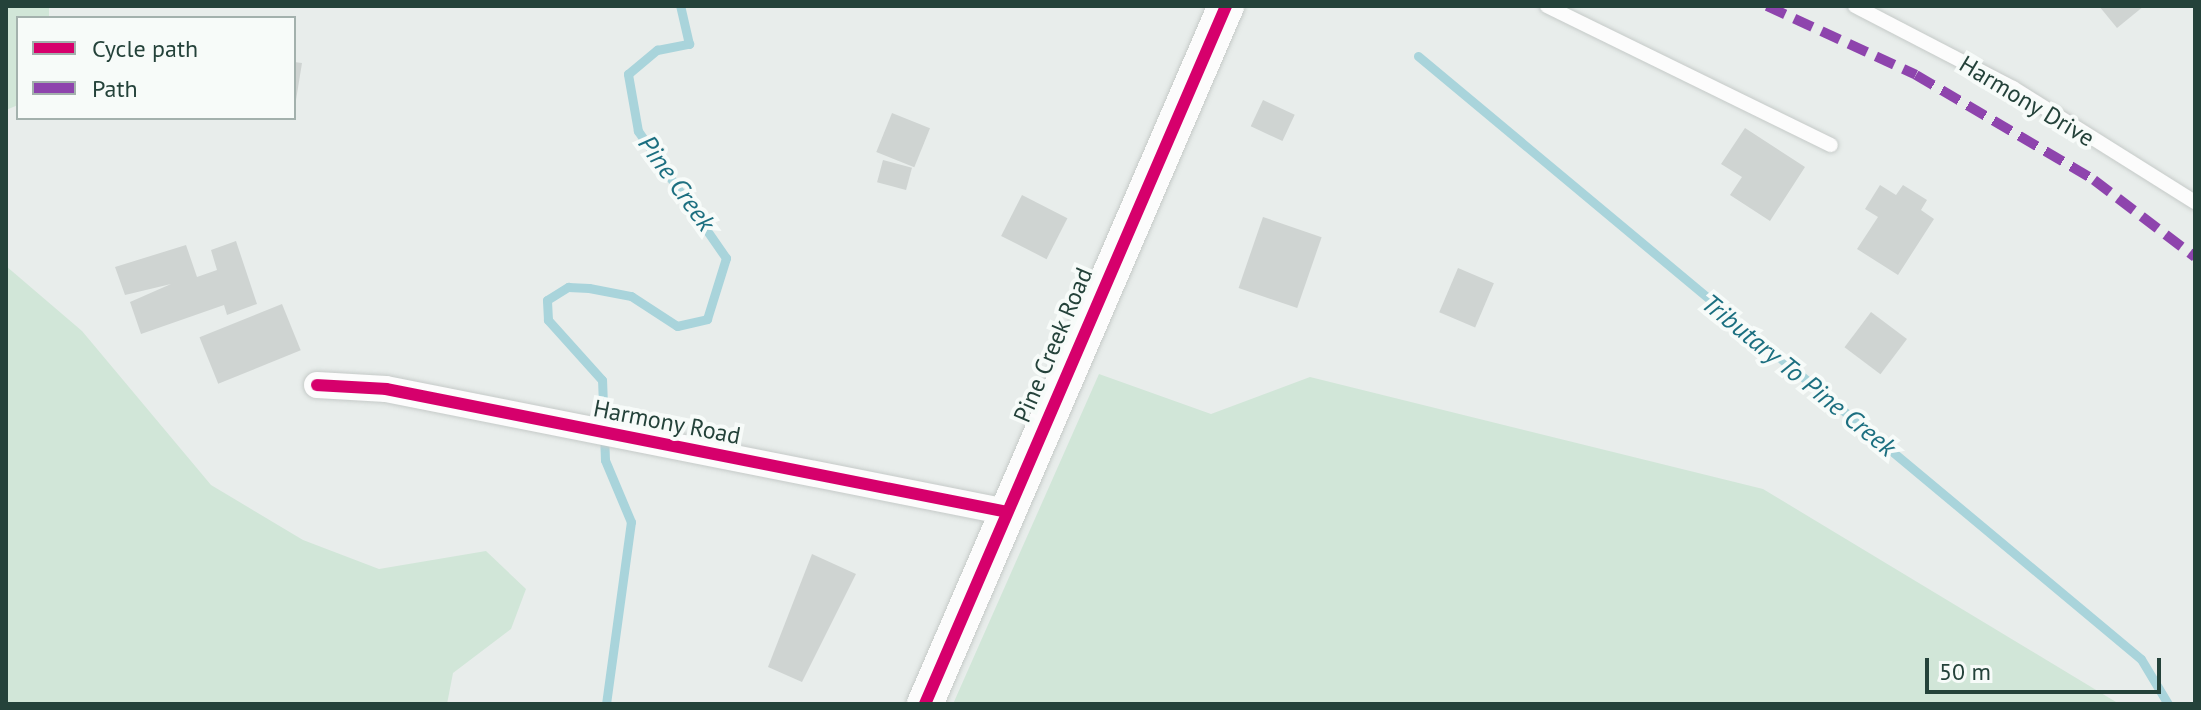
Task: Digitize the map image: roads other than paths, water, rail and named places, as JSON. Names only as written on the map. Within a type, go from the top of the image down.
[{"type":"street","name":"Pine Creek Road","points":[[925,704],[1226,6]]},
{"type":"street","name":"Harmony Road","points":[[317,385],[386,389],[1007,512]]},
{"type":"lane","points":[[1547,6],[1831,145]]},
{"type":"lane","name":"Harmony Drive","points":[[1855,6],[2013,88],[2195,202]]},
{"type":"waterway","name":"Pine Creek","points":[[606,704],[631,522],[605,460],[602,380],[548,320],[547,300],[568,287],[589,288],[631,296],[677,326],[707,319],[726,258],[638,131],[628,74],[657,50],[689,44],[680,6]]},
{"type":"waterway","name":"Tributary To Pine Creek","points":[[1418,56],[2141,659],[2168,704]]}]
